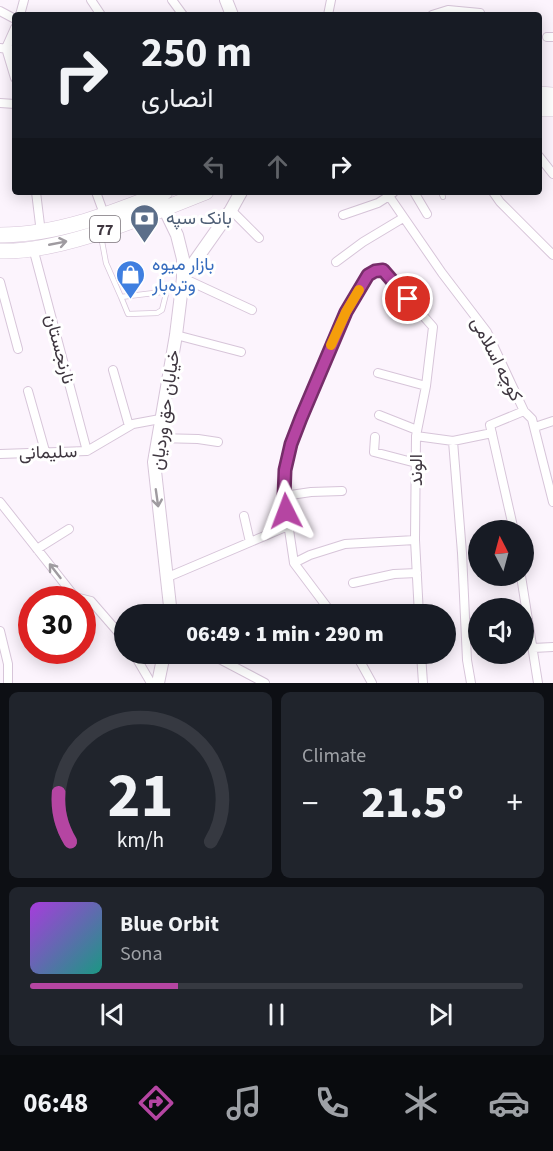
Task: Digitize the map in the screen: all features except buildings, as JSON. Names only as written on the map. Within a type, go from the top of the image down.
[{"type":"highway","name":"77","points":[[0,235],[41,233],[74,225],[157,195]]},
{"type":"highway","name":"77","points":[[0,251],[33,248],[78,239],[198,195]]},
{"type":"main road","points":[[183,278],[239,195]]},
{"type":"main road","name":"خیابان حق وردیان","points":[[164,208],[177,235],[183,259],[176,335],[154,462],[170,604]]},
{"type":"main road","points":[[158,683],[162,664]]},
{"type":"street","points":[[442,12],[448,10],[469,12]]},
{"type":"street","points":[[7,49],[12,67]]},
{"type":"street","points":[[542,160],[553,174]]},
{"type":"street","points":[[36,195],[41,233]]},
{"type":"street","points":[[97,195],[104,214]]},
{"type":"street","points":[[343,216],[378,203],[390,195]]},
{"type":"street","name":"کوچه اسلامی","points":[[392,195],[403,218],[487,332],[524,411],[532,419],[553,502]]},
{"type":"street","points":[[416,195],[427,214]]},
{"type":"street","points":[[495,195],[553,255]]},
{"type":"street","points":[[231,210],[259,238]]},
{"type":"street","points":[[336,262],[363,242],[403,218]]},
{"type":"street","name":"نارنجستان","points":[[33,248],[87,451]]},
{"type":"street","name":"الوند","points":[[284,496],[285,470],[291,444],[346,312],[368,275],[383,270],[433,327],[426,386],[416,433],[415,540],[418,604]]},
{"type":"street","points":[[183,278],[252,310]]},
{"type":"street","points":[[0,282],[18,349]]},
{"type":"street","points":[[176,335],[242,352]]},
{"type":"street","points":[[113,370],[129,426]]},
{"type":"street","points":[[378,373],[426,386]]},
{"type":"street","points":[[28,391],[45,451]]},
{"type":"street","points":[[512,520],[490,425],[524,411]]},
{"type":"street","points":[[379,414],[416,433],[453,441],[492,433]]},
{"type":"street","name":"سلیمانی","points":[[0,454],[87,451],[129,426],[160,419]]},
{"type":"street","points":[[535,428],[553,421]]},
{"type":"street","points":[[375,437],[374,452],[416,463]]},
{"type":"street","points":[[157,438],[218,442]]},
{"type":"street","points":[[453,441],[462,553],[467,660],[471,683]]},
{"type":"street","points":[[325,604],[294,563],[284,496],[342,491]]},
{"type":"street","points":[[0,502],[75,597],[91,601],[114,627]]},
{"type":"street","points":[[244,516],[250,542]]},
{"type":"street","points":[[168,577],[288,526]]},
{"type":"street","points":[[37,549],[69,529]]},
{"type":"street","points":[[294,563],[310,555],[345,544],[415,540]]},
{"type":"street","points":[[353,583],[394,574],[417,573]]},
{"type":"street","points":[[0,631],[8,664],[8,683]]},
{"type":"street","points":[[534,648],[553,647]]},
{"type":"street","points":[[534,655],[538,683]]},
{"type":"street","points":[[140,664],[151,683]]},
{"type":"street","points":[[229,664],[265,683]]},
{"type":"street","points":[[362,664],[372,683]]},
{"type":"street","points":[[422,664],[423,683]]},
{"type":"lane","points":[[99,231],[106,263],[128,314],[157,313],[162,310],[166,294],[162,292],[121,297]]},
{"type":"slow traffic","points":[[331,345],[359,290]]},
{"type":"place","name":"بانک سپه","points":[[145,244]]},
{"type":"place","name":"بازار میوه وتره‌بار","points":[[131,300]]},
{"type":"route","points":[[286,511],[285,470],[291,444],[346,312],[368,275],[375,271],[383,270],[408,299]]}]
